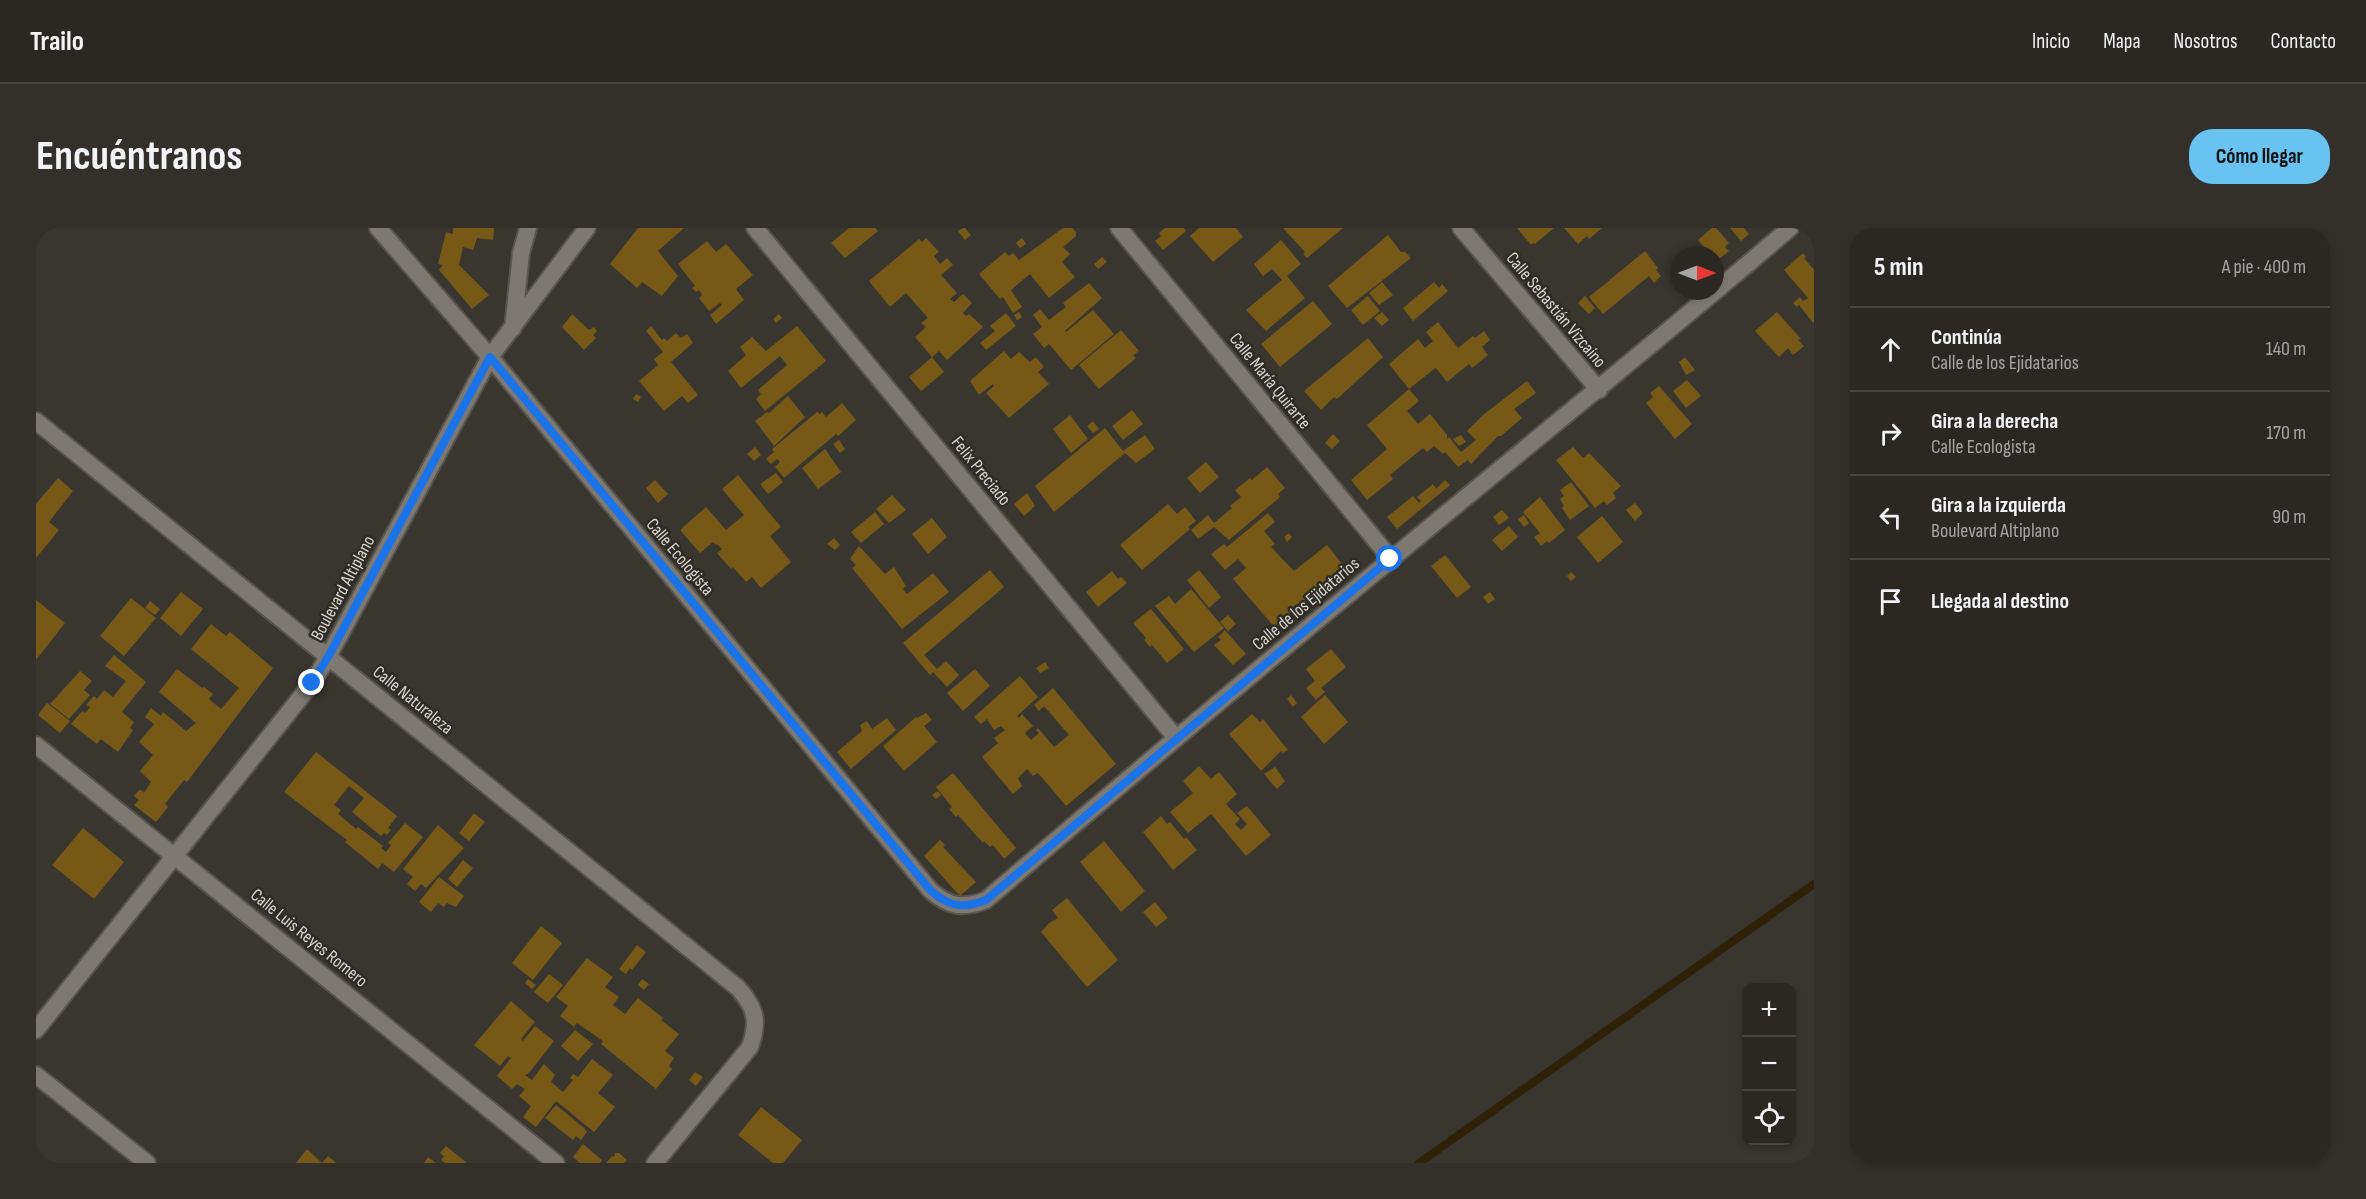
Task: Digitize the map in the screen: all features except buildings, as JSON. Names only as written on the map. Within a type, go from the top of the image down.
[{"type":"street","name":"Calle Ecologista","points":[[378,228],[490,357],[931,891],[942,900],[955,905]]},
{"type":"street","points":[[513,328],[521,253],[528,228]]},
{"type":"street","name":"Boulevard Altiplano","points":[[36,1030],[312,683],[490,357],[587,228]]},
{"type":"street","name":"Felix Preciado","points":[[755,228],[1176,738]]},
{"type":"street","name":"Calle María Quirarte","points":[[1119,228],[1390,559]]},
{"type":"street","name":"Calle Sebastián Vizcaíno","points":[[1461,228],[1599,390]]},
{"type":"street","name":"Calle de los Ejidatarios","points":[[955,905],[970,907],[986,900],[1390,559],[1599,390],[1787,229]]},
{"type":"street","name":"Calle Naturaleza","points":[[36,421],[738,987],[748,1000],[755,1016],[756,1031],[750,1047],[655,1163]]},
{"type":"street","name":"Calle Luis Reyes Romero","points":[[36,745],[556,1163]]},
{"type":"street","points":[[36,1075],[147,1163]]},
{"type":"waterway","points":[[1419,1163],[1814,884]]},
{"type":"route","points":[[312,683],[490,357],[931,891],[942,900],[955,905],[970,907],[986,900],[1390,559]]}]
